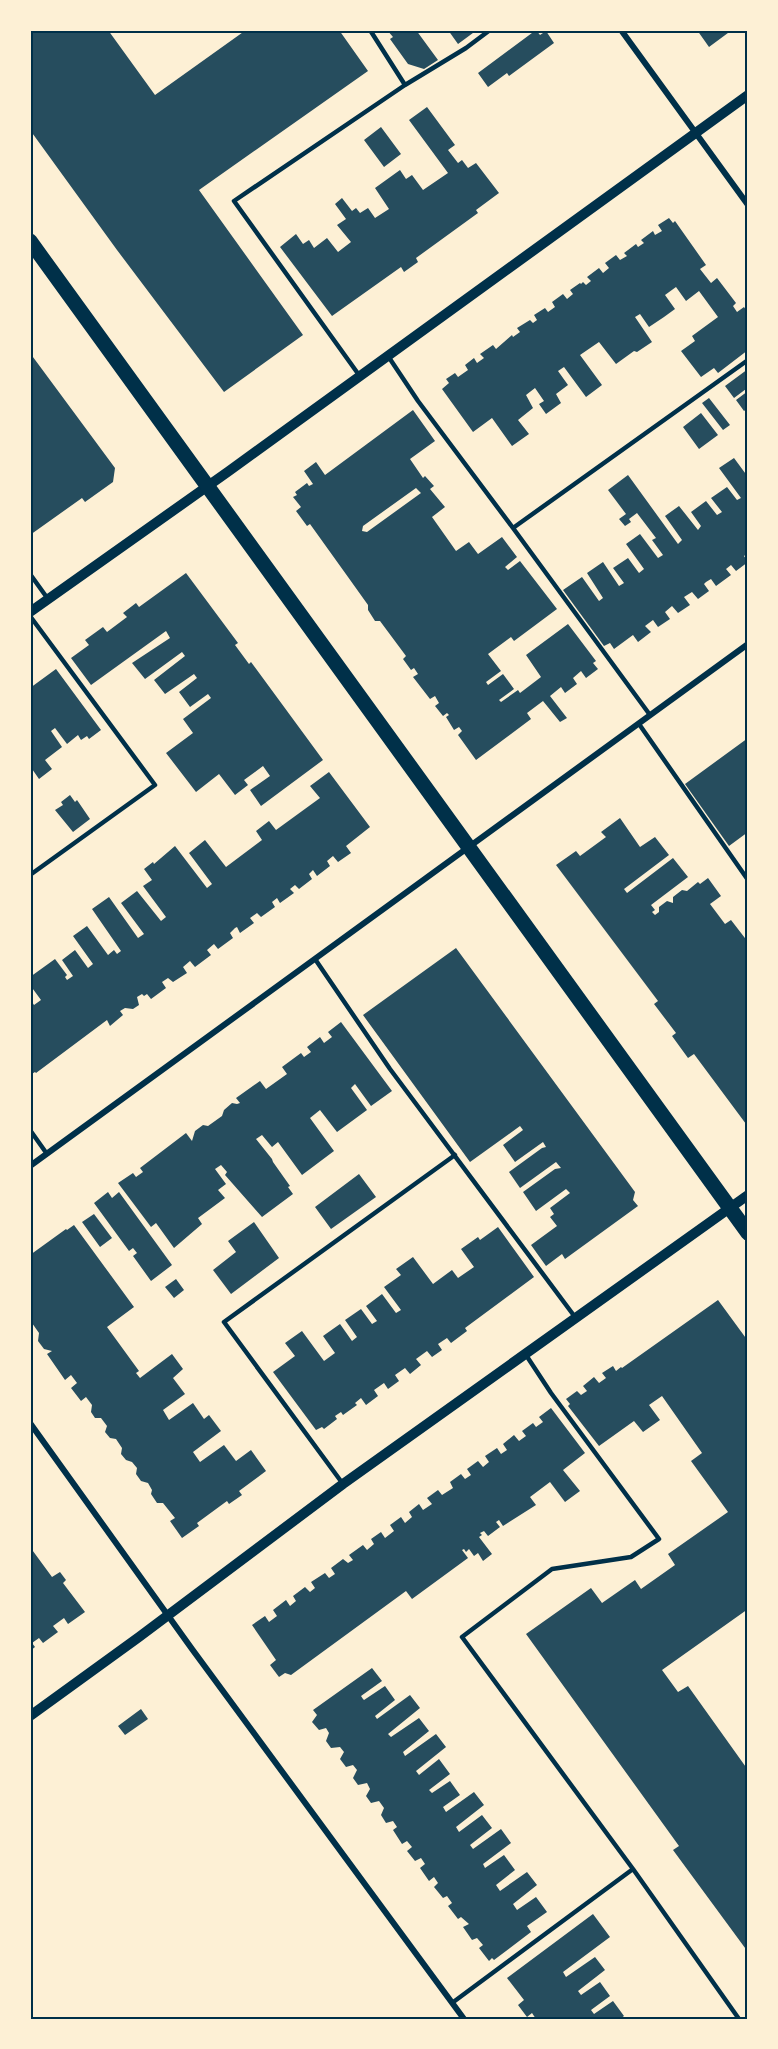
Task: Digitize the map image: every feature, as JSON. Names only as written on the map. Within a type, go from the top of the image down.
[{"type":"main road","points":[[30,241],[748,1233]]},
{"type":"street","points":[[621,30],[748,205]]},
{"type":"street","points":[[30,612],[748,95]]},
{"type":"street","points":[[30,1166],[748,644]]},
{"type":"street","points":[[30,1716],[343,1484],[748,1195]]},
{"type":"street","points":[[30,1423],[464,2019]]},
{"type":"lane","points":[[370,30],[405,85]]},
{"type":"lane","points":[[360,376],[234,201],[490,30]]},
{"type":"lane","points":[[388,356],[418,401],[650,715]]},
{"type":"lane","points":[[513,528],[748,360]]},
{"type":"lane","points":[[30,574],[48,599]]},
{"type":"lane","points":[[30,616],[155,785],[30,874]]},
{"type":"lane","points":[[639,724],[748,880]]},
{"type":"lane","points":[[315,959],[390,1069],[575,1317]]},
{"type":"lane","points":[[30,1130],[47,1154]]},
{"type":"lane","points":[[343,1484],[224,1322],[455,1155]]},
{"type":"lane","points":[[525,1353],[551,1393],[659,1539],[631,1557],[552,1569],[462,1637],[633,1869],[739,2019]]},
{"type":"lane","points":[[452,2003],[633,1869]]},
{"type":"building","points":[[30,30],[108,30],[155,95],[246,30],[339,30],[368,71],[199,190],[303,335],[224,392],[30,130]]},
{"type":"building","points":[[387,30],[416,30],[438,60],[424,69],[408,64],[390,39],[393,37]]},
{"type":"building","points":[[448,30],[477,30],[458,44]]},
{"type":"building","points":[[536,30],[540,35],[546,31],[554,43],[509,76],[507,73],[488,87],[478,73]]},
{"type":"building","points":[[697,30],[732,30],[709,47]]},
{"type":"building","points":[[427,107],[455,145],[448,150],[458,163],[462,160],[468,168],[476,163],[499,193],[476,210],[478,213],[416,258],[418,262],[404,272],[401,267],[332,316],[280,247],[296,234],[303,244],[309,240],[314,248],[327,238],[338,252],[351,242],[337,225],[346,219],[335,204],[342,198],[352,211],[356,208],[360,213],[368,208],[375,218],[389,209],[375,188],[400,170],[406,179],[412,175],[423,190],[448,173],[409,120]]},
{"type":"building","points":[[381,127],[401,154],[384,167],[364,140]]},
{"type":"building","points":[[669,218],[673,223],[675,221],[706,265],[700,269],[711,283],[717,278],[736,303],[733,306],[737,312],[744,307],[748,313],[748,350],[718,373],[714,368],[701,377],[681,351],[695,341],[692,336],[718,317],[699,291],[686,301],[676,287],[665,295],[675,309],[649,327],[640,314],[635,317],[652,342],[616,364],[599,342],[580,355],[602,385],[586,397],[564,367],[558,371],[568,385],[556,394],[561,403],[546,414],[539,404],[544,401],[535,388],[526,395],[533,408],[518,420],[529,434],[512,446],[492,418],[473,432],[442,389],[449,383],[446,379],[455,373],[458,377],[468,370],[465,365],[474,358],[477,363],[484,358],[480,354],[493,345],[496,349],[512,335],[513,337],[520,332],[517,328],[530,320],[533,323],[537,320],[534,315],[545,308],[548,312],[555,307],[552,302],[563,294],[567,299],[573,294],[570,290],[583,282],[586,285],[591,281],[587,277],[599,268],[603,273],[609,268],[605,263],[616,255],[620,260],[627,256],[624,253],[636,244],[638,247],[644,243],[641,240],[653,231],[655,235],[662,231],[658,225]]},
{"type":"building","points":[[30,353],[115,468],[113,482],[85,502],[82,498],[30,535]]},
{"type":"building","points":[[748,369],[748,391],[746,389],[734,398],[725,386]]},
{"type":"building","points":[[748,391],[748,408],[744,411],[736,400]]},
{"type":"building","points":[[709,398],[730,425],[723,430],[702,403]]},
{"type":"building","points":[[413,410],[435,441],[410,459],[423,478],[425,476],[434,486],[430,489],[445,507],[432,517],[456,551],[469,542],[478,554],[502,537],[517,557],[505,567],[508,570],[520,561],[557,609],[514,641],[511,637],[488,654],[501,671],[486,682],[488,685],[503,674],[514,689],[499,700],[501,702],[518,690],[520,693],[541,677],[526,655],[568,624],[596,661],[593,663],[598,669],[586,678],[581,671],[573,678],[577,684],[565,693],[561,687],[550,696],[567,718],[560,722],[543,701],[527,713],[531,719],[476,760],[458,735],[462,731],[459,727],[454,730],[446,717],[449,715],[447,713],[443,716],[435,706],[439,703],[435,696],[430,699],[413,677],[418,674],[414,668],[411,670],[403,659],[406,656],[380,621],[375,621],[368,610],[368,605],[310,524],[307,526],[296,511],[301,507],[293,497],[297,495],[295,492],[307,483],[309,486],[313,484],[304,471],[316,462],[325,475]],"holes":[[[416,488],[421,493],[367,532],[362,531],[363,526]]]},
{"type":"building","points":[[701,413],[718,435],[699,449],[683,427]]},
{"type":"building","points":[[734,458],[748,477],[748,553],[744,556],[748,562],[736,571],[731,565],[726,569],[731,575],[716,586],[711,579],[706,582],[704,584],[709,591],[698,599],[692,592],[684,597],[690,605],[678,613],[672,606],[665,612],[670,619],[658,627],[653,620],[645,626],[651,632],[638,642],[633,635],[614,649],[610,643],[604,646],[563,590],[582,577],[599,601],[603,598],[587,573],[603,562],[619,586],[624,583],[613,568],[628,558],[639,573],[644,569],[626,544],[640,534],[658,558],[663,555],[652,540],[656,538],[637,513],[629,519],[631,522],[625,526],[619,519],[626,514],[608,490],[628,475],[678,544],[682,540],[665,516],[679,506],[698,530],[701,526],[691,512],[706,501],[717,515],[722,512],[711,498],[727,487],[737,500],[741,498],[719,468]]},
{"type":"building","points":[[186,573],[238,643],[235,645],[249,664],[251,662],[323,760],[261,806],[250,790],[270,776],[263,766],[244,780],[248,785],[235,795],[219,774],[196,792],[166,753],[193,733],[183,719],[211,698],[208,694],[190,707],[179,692],[197,678],[194,674],[165,694],[154,680],[185,656],[182,652],[145,679],[132,663],[170,638],[166,631],[91,685],[71,658],[89,645],[85,640],[103,627],[107,632],[127,617],[123,613],[136,603],[139,607]]},
{"type":"building","points":[[56,669],[101,730],[89,739],[87,736],[81,740],[78,735],[67,744],[55,728],[51,731],[62,747],[45,760],[52,769],[39,779],[30,766],[30,688]]},
{"type":"building","points":[[748,738],[748,832],[729,846],[685,784]]},
{"type":"building","points":[[329,772],[370,827],[346,846],[351,853],[338,862],[333,856],[327,861],[330,866],[317,876],[313,870],[309,874],[312,879],[299,889],[295,885],[290,889],[294,893],[280,903],[277,898],[272,902],[275,907],[261,917],[257,913],[250,918],[254,923],[240,933],[237,927],[235,928],[230,933],[233,938],[218,949],[214,944],[207,950],[211,955],[195,967],[190,961],[183,967],[187,973],[173,982],[168,978],[162,982],[166,988],[151,999],[147,994],[137,997],[139,1005],[133,1009],[125,1008],[120,1011],[123,1015],[110,1026],[107,1020],[36,1073],[30,1075],[30,999],[34,1005],[41,1000],[30,985],[30,977],[55,959],[67,975],[65,977],[67,980],[73,976],[62,960],[75,950],[88,968],[93,964],[73,936],[87,926],[108,955],[114,950],[117,954],[121,951],[92,909],[109,897],[138,938],[144,934],[121,903],[137,891],[161,921],[166,917],[143,886],[152,880],[144,869],[153,862],[154,864],[175,846],[207,888],[212,884],[189,853],[205,840],[226,867],[262,840],[256,831],[269,821],[276,830],[320,798],[310,786]]},
{"type":"building","points":[[70,795],[75,802],[77,800],[90,819],[73,832],[55,810],[63,805],[61,802]]},
{"type":"building","points":[[620,818],[640,847],[655,837],[669,855],[624,889],[627,893],[673,858],[688,877],[651,905],[655,910],[652,912],[655,915],[659,912],[659,907],[667,901],[673,903],[673,897],[682,890],[687,891],[698,882],[700,884],[708,878],[721,896],[710,904],[725,924],[731,920],[748,942],[748,1123],[746,1124],[694,1054],[688,1058],[672,1036],[676,1033],[654,1004],[658,1001],[556,865],[576,851],[580,856],[606,837],[601,832]]},
{"type":"building","points":[[456,948],[635,1192],[633,1200],[638,1206],[565,1259],[562,1254],[546,1266],[531,1245],[557,1226],[550,1217],[554,1214],[550,1208],[570,1193],[566,1189],[536,1211],[523,1192],[555,1169],[561,1168],[556,1162],[520,1188],[509,1172],[546,1147],[543,1142],[515,1162],[503,1145],[523,1130],[520,1126],[470,1162],[363,1015]]},
{"type":"building","points":[[341,1022],[392,1091],[371,1106],[355,1084],[351,1088],[367,1110],[337,1132],[320,1110],[310,1118],[334,1151],[302,1175],[278,1142],[272,1147],[262,1135],[256,1139],[272,1159],[293,1194],[262,1217],[225,1175],[227,1172],[221,1165],[215,1169],[226,1184],[218,1190],[225,1198],[198,1218],[202,1224],[174,1248],[156,1223],[151,1227],[118,1183],[133,1173],[136,1177],[143,1172],[140,1168],[186,1133],[192,1141],[195,1131],[203,1125],[208,1126],[222,1116],[224,1110],[232,1103],[240,1103],[236,1098],[260,1081],[266,1089],[287,1074],[282,1067],[301,1053],[304,1057],[311,1052],[307,1047],[320,1037],[324,1043],[332,1037],[328,1032]]},
{"type":"building","points":[[359,1174],[376,1197],[331,1229],[315,1207]]},
{"type":"building","points":[[108,1192],[112,1198],[119,1192],[172,1265],[151,1281],[133,1256],[137,1253],[133,1248],[129,1251],[94,1203]]},
{"type":"building","points":[[94,1214],[112,1238],[100,1247],[82,1222]]},
{"type":"building","points":[[254,1222],[279,1258],[231,1294],[213,1270],[236,1252],[228,1241]]},
{"type":"building","points":[[74,1225],[134,1307],[107,1327],[139,1371],[136,1373],[140,1378],[172,1354],[183,1369],[173,1378],[185,1394],[163,1410],[169,1420],[193,1403],[204,1419],[209,1415],[221,1431],[193,1452],[200,1462],[224,1445],[236,1461],[251,1450],[266,1471],[239,1491],[242,1495],[229,1504],[227,1501],[197,1523],[199,1526],[182,1538],[170,1521],[175,1518],[163,1503],[157,1503],[148,1483],[141,1481],[136,1474],[137,1468],[121,1454],[122,1448],[116,1439],[110,1438],[105,1432],[107,1426],[101,1418],[95,1418],[91,1412],[92,1405],[86,1397],[81,1401],[71,1388],[77,1383],[71,1375],[65,1380],[47,1354],[52,1351],[44,1349],[38,1341],[39,1333],[30,1323],[30,1255]]},
{"type":"building","points":[[498,1227],[534,1277],[465,1328],[467,1331],[451,1343],[447,1338],[438,1344],[442,1350],[432,1357],[427,1351],[416,1359],[421,1365],[410,1374],[405,1368],[395,1375],[399,1381],[388,1389],[384,1383],[374,1390],[378,1396],[366,1405],[361,1398],[355,1403],[357,1405],[343,1415],[341,1412],[335,1416],[337,1419],[324,1429],[322,1427],[316,1430],[273,1372],[295,1356],[285,1343],[302,1331],[324,1361],[335,1353],[323,1336],[340,1324],[352,1341],[357,1337],[345,1320],[361,1309],[372,1324],[377,1321],[366,1306],[382,1294],[396,1313],[401,1310],[384,1287],[401,1275],[396,1269],[413,1257],[433,1284],[452,1270],[458,1278],[474,1267],[461,1249],[478,1237],[480,1240]]},
{"type":"building","points":[[176,1279],[184,1290],[174,1298],[165,1287]]},
{"type":"building","points":[[718,1300],[748,1341],[748,1609],[662,1670],[678,1692],[688,1686],[748,1770],[748,1952],[673,1850],[679,1846],[526,1634],[591,1588],[602,1603],[635,1580],[641,1589],[675,1565],[668,1554],[728,1512],[691,1461],[702,1453],[662,1396],[649,1405],[660,1420],[643,1432],[634,1421],[599,1446],[568,1406],[570,1404],[566,1399],[577,1391],[581,1395],[587,1391],[583,1386],[594,1377],[599,1383],[606,1378],[602,1373],[613,1366],[616,1371],[622,1368]]},
{"type":"building","points":[[551,1408],[585,1453],[563,1470],[580,1491],[565,1502],[550,1482],[530,1497],[536,1505],[503,1526],[499,1520],[496,1522],[500,1527],[488,1536],[484,1531],[480,1533],[482,1535],[479,1537],[492,1554],[483,1561],[478,1553],[474,1556],[469,1549],[466,1552],[462,1550],[468,1558],[412,1599],[406,1591],[291,1675],[285,1673],[279,1677],[270,1665],[276,1660],[252,1625],[265,1616],[269,1622],[277,1616],[273,1610],[286,1600],[290,1606],[296,1601],[293,1596],[305,1587],[310,1592],[315,1588],[311,1582],[325,1573],[329,1578],[335,1574],[331,1568],[343,1559],[348,1563],[353,1560],[349,1555],[363,1545],[367,1550],[374,1544],[371,1539],[381,1532],[385,1538],[394,1531],[390,1525],[401,1517],[405,1523],[412,1517],[409,1512],[419,1504],[423,1510],[432,1504],[427,1498],[438,1490],[442,1495],[453,1488],[450,1482],[461,1474],[465,1479],[471,1475],[467,1469],[478,1461],[483,1467],[489,1462],[485,1456],[497,1448],[501,1454],[507,1450],[503,1444],[514,1435],[519,1441],[526,1436],[522,1431],[533,1423],[536,1427],[543,1422],[539,1417]]},
{"type":"building","points":[[30,1547],[52,1577],[60,1572],[66,1580],[63,1583],[85,1612],[68,1624],[64,1618],[53,1626],[58,1632],[43,1643],[39,1638],[32,1643],[35,1647],[30,1651]]},
{"type":"building","points":[[372,1668],[382,1681],[361,1696],[363,1699],[385,1686],[395,1700],[375,1716],[377,1719],[410,1695],[420,1708],[388,1734],[391,1737],[419,1718],[429,1731],[403,1752],[405,1756],[436,1734],[446,1747],[416,1771],[419,1775],[439,1759],[450,1774],[429,1790],[432,1793],[450,1781],[460,1795],[443,1807],[446,1812],[474,1792],[484,1805],[456,1827],[459,1832],[482,1815],[492,1828],[470,1845],[473,1849],[501,1829],[511,1843],[483,1864],[485,1868],[504,1855],[515,1870],[496,1885],[500,1891],[527,1872],[537,1885],[513,1904],[517,1910],[536,1897],[547,1912],[527,1926],[531,1932],[494,1960],[492,1958],[489,1961],[479,1948],[483,1945],[477,1938],[472,1940],[463,1927],[469,1924],[461,1917],[458,1919],[448,1906],[452,1903],[447,1896],[443,1898],[434,1887],[438,1883],[434,1877],[429,1881],[420,1868],[425,1864],[421,1858],[415,1861],[407,1851],[412,1847],[407,1841],[402,1844],[393,1830],[397,1827],[393,1821],[386,1823],[381,1815],[384,1808],[379,1801],[371,1803],[366,1796],[370,1789],[367,1783],[358,1785],[353,1778],[357,1770],[353,1765],[346,1767],[340,1759],[344,1752],[340,1747],[331,1748],[326,1741],[329,1733],[326,1728],[319,1730],[312,1722],[317,1715],[313,1710]]},
{"type":"building","points":[[141,1709],[148,1719],[125,1735],[118,1726]]},
{"type":"building","points":[[593,1914],[610,1937],[563,1972],[566,1977],[595,1957],[605,1970],[578,1991],[581,1995],[600,1982],[610,1996],[591,2010],[594,2014],[613,2001],[624,2016],[620,2019],[536,2019],[532,2013],[527,2017],[518,2005],[524,2000],[507,1978]]}]
